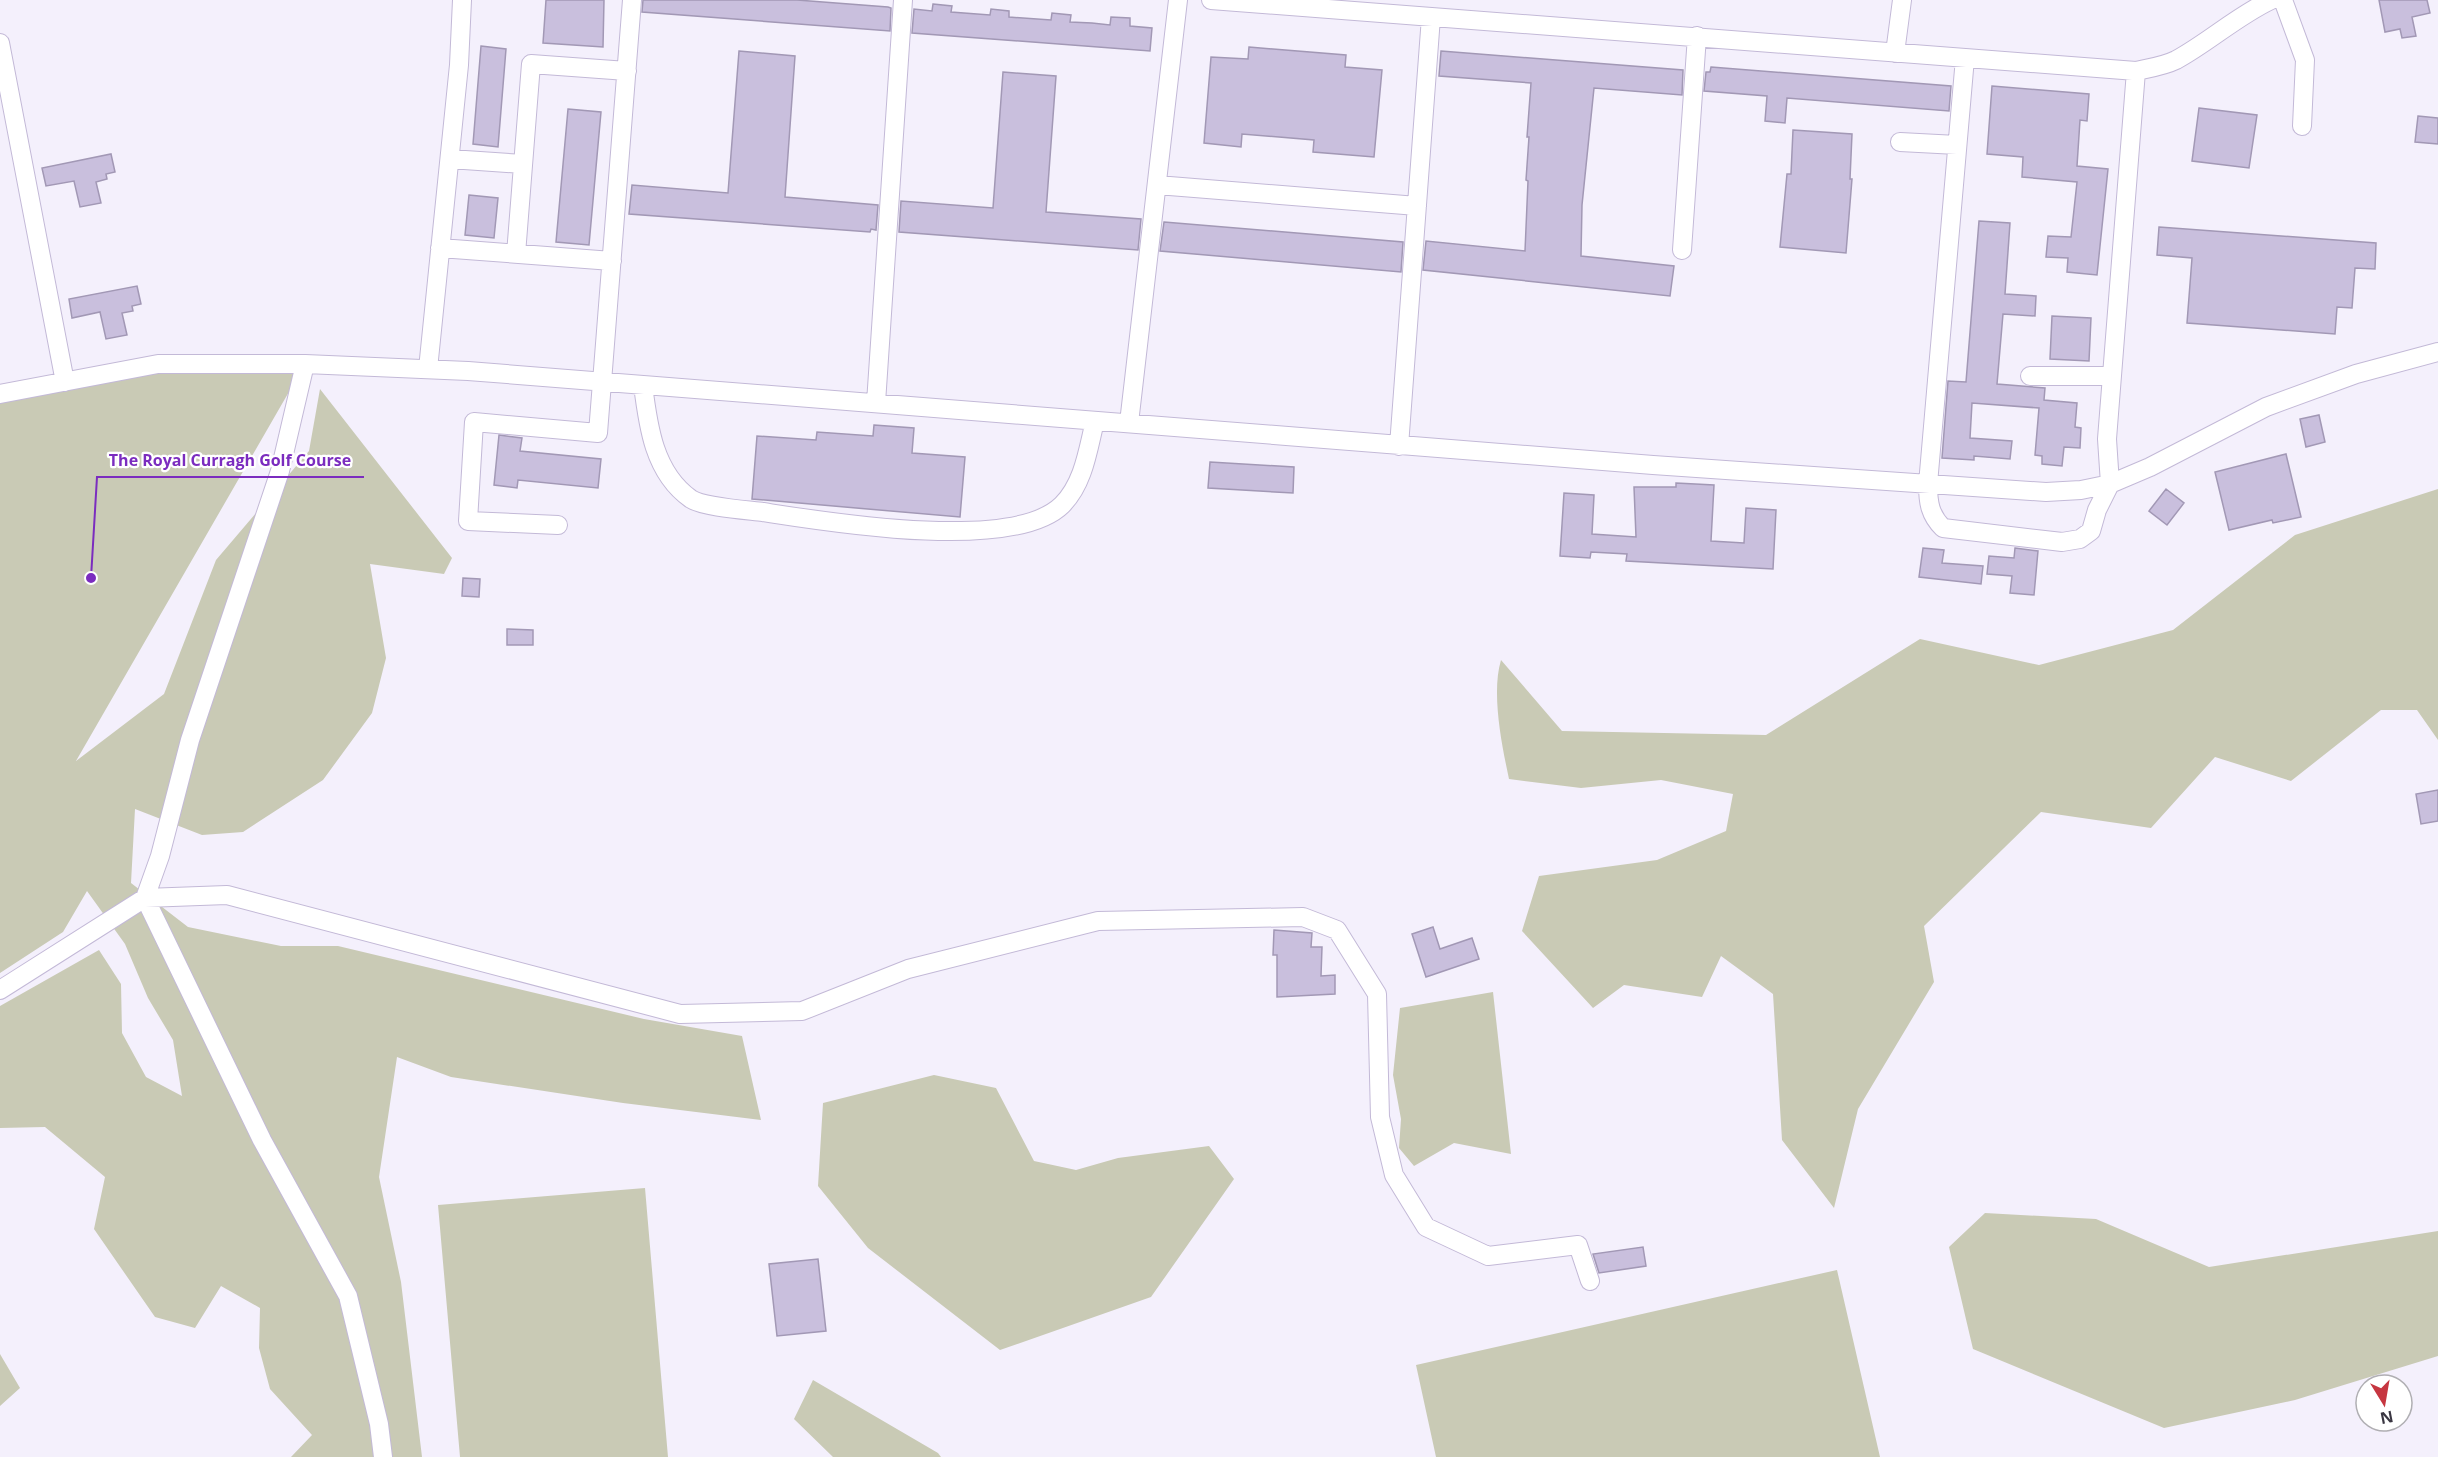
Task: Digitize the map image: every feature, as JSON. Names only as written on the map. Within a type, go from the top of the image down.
[{"type":"street","points":[[428,369],[459,65],[462,0]]},
{"type":"street","points":[[558,525],[468,521],[474,422],[598,433],[632,0]]},
{"type":"street","points":[[876,403],[903,0]]},
{"type":"street","points":[[1129,423],[1178,0]]},
{"type":"street","points":[[1211,0],[1378,6],[1431,17],[2136,71],[2158,67],[2176,60],[2255,7],[2271,0]]},
{"type":"street","points":[[1895,53],[1902,0]]},
{"type":"street","points":[[2283,0],[2305,60],[2302,126]]},
{"type":"street","points":[[1399,446],[1431,17]]},
{"type":"street","points":[[1682,250],[1697,36]]},
{"type":"street","points":[[0,43],[65,382]]},
{"type":"street","points":[[1965,58],[1928,502],[1932,518],[1943,528],[2062,542],[2080,539],[2091,531],[2097,510],[2110,484],[2107,439],[2136,71]]},
{"type":"street","points":[[516,254],[531,64],[627,71]]},
{"type":"street","points":[[1900,142],[1957,145]]},
{"type":"street","points":[[450,159],[523,164]]},
{"type":"street","points":[[1157,185],[1417,206]]},
{"type":"street","points":[[440,248],[612,261]]},
{"type":"street","points":[[0,394],[158,364],[305,364],[428,369],[1399,446],[2046,492],[2081,490],[2110,484],[2150,467],[2266,407],[2356,374],[2438,352]]},
{"type":"street","points":[[305,364],[280,471],[190,740],[160,856],[145,898],[262,1140],[348,1296],[379,1424],[383,1457]]},
{"type":"street","points":[[2030,376],[2111,376]]},
{"type":"street","points":[[644,385],[648,426],[658,457],[668,476],[693,500],[842,524],[916,531],[1014,527],[1039,519],[1062,505],[1076,485],[1084,466],[1095,421]]},
{"type":"street","points":[[0,990],[145,898],[227,895],[680,1014],[802,1011],[908,969],[1098,921],[1303,917],[1337,930],[1377,994],[1380,1118],[1394,1175],[1426,1227],[1488,1256],[1578,1245],[1590,1281]]},
{"type":"green space","points":[[158,364],[305,364],[76,761],[164,694],[216,560],[309,451],[320,389],[452,558],[444,574],[370,564],[386,658],[372,713],[323,780],[243,832],[202,835],[135,809],[131,883],[188,927],[281,946],[338,946],[644,1019],[742,1036],[761,1120],[623,1103],[451,1077],[397,1057],[379,1177],[401,1282],[422,1457],[291,1457],[312,1435],[270,1389],[259,1348],[260,1308],[221,1286],[195,1328],[155,1317],[94,1229],[105,1177],[45,1127],[0,1128],[0,1006],[99,950],[121,984],[122,1033],[146,1077],[182,1096],[173,1040],[148,998],[125,944],[87,891],[63,932],[0,973],[0,394]]},
{"type":"green space","points":[[2438,489],[2438,740],[2417,710],[2381,710],[2291,781],[2215,757],[2151,828],[2041,812],[1924,926],[1934,982],[1858,1109],[1834,1208],[1782,1140],[1773,994],[1721,956],[1702,997],[1624,985],[1593,1008],[1522,931],[1539,876],[1657,860],[1726,831],[1733,794],[1661,780],[1581,788],[1509,779],[1497,703],[1501,660],[1562,731],[1766,735],[1920,639],[2039,665],[2173,630],[2295,535]]},
{"type":"green space","points":[[1493,992],[1511,1154],[1454,1143],[1414,1166],[1399,1148],[1401,1119],[1393,1075],[1400,1008]]},
{"type":"green space","points":[[934,1075],[996,1088],[1034,1161],[1076,1170],[1118,1158],[1209,1146],[1234,1179],[1151,1297],[1000,1350],[868,1248],[818,1186],[823,1103]]},
{"type":"green space","points":[[645,1188],[668,1457],[460,1457],[438,1205]]},
{"type":"green space","points":[[1985,1213],[2096,1219],[2209,1267],[2438,1231],[2438,1356],[2383,1373],[2354,1373],[2354,1382],[2295,1400],[2164,1428],[1973,1349],[1949,1247]]},
{"type":"green space","points":[[1837,1270],[1880,1457],[1436,1457],[1416,1365]]},
{"type":"green space","points":[[0,1354],[20,1388],[0,1406]]},
{"type":"green space","points":[[813,1380],[938,1453],[941,1457],[833,1457],[794,1419]]},
{"type":"building","points":[[546,0],[604,0],[603,47],[543,43]]},
{"type":"building","points":[[643,0],[797,0],[888,7],[891,8],[890,31],[642,12]]},
{"type":"building","points":[[2379,0],[2427,0],[2430,13],[2412,17],[2416,36],[2402,38],[2400,29],[2385,32]]},
{"type":"building","points":[[933,4],[952,6],[951,12],[990,15],[991,9],[1009,11],[1009,17],[1051,20],[1052,13],[1071,15],[1070,22],[1110,25],[1111,17],[1130,18],[1130,26],[1152,28],[1150,51],[912,33],[914,9],[932,11]]},
{"type":"building","points":[[481,46],[506,49],[498,147],[473,144]]},
{"type":"building","points":[[1249,47],[1346,55],[1345,67],[1382,70],[1374,157],[1313,152],[1314,140],[1242,134],[1241,147],[1204,143],[1211,57],[1248,59]]},
{"type":"building","points":[[739,51],[795,56],[785,197],[878,205],[876,230],[871,229],[870,232],[629,214],[632,185],[728,193]]},
{"type":"building","points":[[1441,51],[1683,70],[1682,95],[1594,88],[1582,205],[1581,256],[1674,266],[1670,296],[1423,270],[1426,241],[1525,251],[1529,137],[1527,137],[1531,83],[1439,76]]},
{"type":"building","points":[[1711,67],[1951,86],[1949,111],[1787,98],[1785,123],[1765,121],[1767,96],[1704,91],[1706,72],[1710,72]]},
{"type":"building","points":[[1003,72],[1056,76],[1046,212],[1141,219],[1138,250],[899,232],[901,201],[993,208]]},
{"type":"building","points":[[1992,86],[2089,94],[2087,121],[2080,120],[2077,166],[2108,169],[2097,275],[2067,272],[2068,258],[2046,257],[2048,236],[2071,237],[2077,182],[2022,177],[2023,157],[1987,154]]},
{"type":"building","points":[[2199,108],[2257,115],[2249,168],[2192,161]]},
{"type":"building","points":[[568,109],[601,112],[589,245],[556,242]]},
{"type":"building","points":[[2418,116],[2438,118],[2438,144],[2415,142]]},
{"type":"building","points":[[1793,130],[1852,134],[1850,179],[1852,179],[1846,253],[1780,247],[1787,174],[1791,174]]},
{"type":"building","points":[[111,154],[115,172],[106,174],[107,179],[96,182],[101,203],[80,207],[74,181],[46,186],[42,168]]},
{"type":"building","points":[[469,195],[498,198],[494,238],[465,235]]},
{"type":"building","points":[[1979,221],[2010,223],[2005,294],[2036,296],[2035,316],[2003,314],[1997,384],[2045,388],[2044,400],[2077,403],[2075,427],[2081,428],[2080,448],[2064,447],[2062,466],[2042,464],[2042,456],[2035,455],[2039,408],[1972,403],[1970,438],[2012,441],[2010,459],[1974,456],[1974,460],[1942,458],[1948,381],[1966,382]]},
{"type":"building","points":[[1164,222],[1403,242],[1401,272],[1160,251]]},
{"type":"building","points":[[2159,227],[2376,243],[2375,269],[2355,268],[2352,308],[2337,307],[2335,334],[2187,323],[2192,258],[2157,255]]},
{"type":"building","points":[[137,286],[141,304],[132,306],[133,311],[122,313],[127,335],[106,339],[100,312],[72,318],[69,299]]},
{"type":"building","points":[[2052,316],[2091,318],[2089,361],[2050,359]]},
{"type":"building","points":[[2319,415],[2325,442],[2306,447],[2300,419]]},
{"type":"building","points":[[874,425],[914,428],[912,453],[965,457],[960,517],[752,499],[757,436],[816,440],[817,432],[873,436]]},
{"type":"building","points":[[499,435],[522,438],[520,451],[601,459],[598,488],[518,480],[517,488],[494,485]]},
{"type":"building","points":[[2286,454],[2301,517],[2273,523],[2272,520],[2229,530],[2215,472]]},
{"type":"building","points":[[1210,462],[1294,467],[1293,493],[1208,488]]},
{"type":"building","points":[[1676,483],[1714,485],[1711,541],[1744,543],[1746,508],[1776,510],[1773,569],[1626,561],[1627,554],[1591,552],[1590,558],[1560,556],[1564,493],[1594,495],[1592,534],[1636,537],[1634,487],[1676,487]]},
{"type":"building","points":[[2166,489],[2184,503],[2167,525],[2149,511]]},
{"type":"building","points":[[1923,548],[1944,550],[1942,563],[1983,566],[1981,584],[1919,577]]},
{"type":"building","points":[[2015,548],[2038,551],[2034,595],[2010,593],[2012,576],[1987,574],[1989,556],[2014,558]]},
{"type":"building","points":[[463,578],[480,579],[479,597],[462,596]]},
{"type":"building","points":[[507,629],[533,630],[533,645],[507,645]]},
{"type":"building","points":[[2438,790],[2438,821],[2421,824],[2416,794]]},
{"type":"building","points":[[1433,927],[1440,949],[1472,938],[1479,959],[1426,977],[1412,934]]},
{"type":"building","points":[[1274,930],[1312,933],[1311,947],[1322,947],[1321,976],[1335,975],[1335,994],[1277,997],[1277,955],[1273,955]]},
{"type":"building","points":[[1643,1247],[1646,1266],[1599,1273],[1593,1254]]},
{"type":"building","points":[[818,1259],[826,1331],[777,1336],[769,1264]]},
{"type":"place","name":"The Royal Curragh Golf Course","points":[[91,578]]}]
